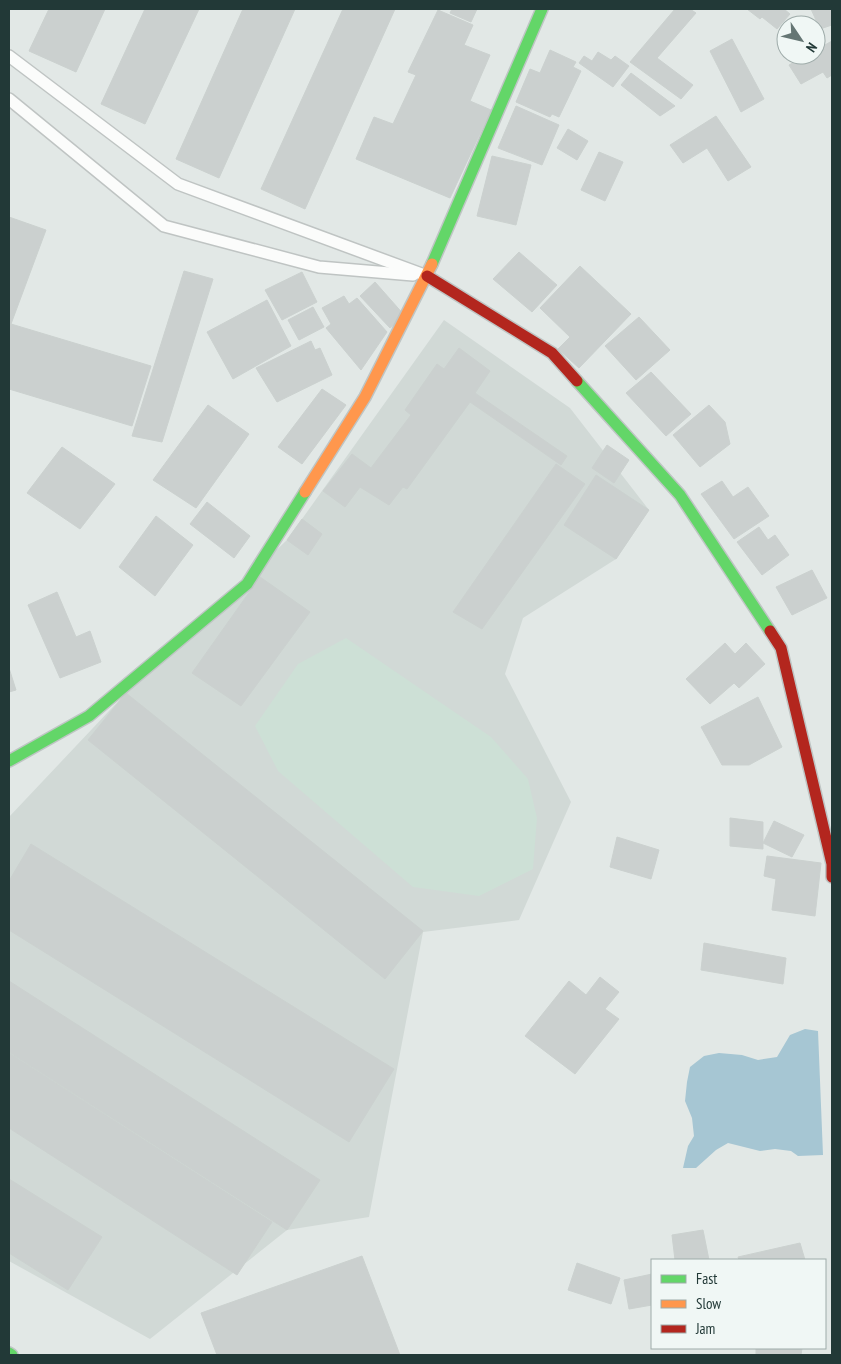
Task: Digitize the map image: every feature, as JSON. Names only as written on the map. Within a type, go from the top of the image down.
[{"type":"street","points":[[9,760],[89,716],[246,584],[365,397],[427,276],[542,9]]},
{"type":"street","points":[[427,276],[552,353],[680,495],[781,648],[832,864],[832,877]]},
{"type":"lane","points":[[9,56],[178,184],[427,276]]},
{"type":"lane","points":[[9,99],[164,226],[319,267],[427,276]]},
{"type":"shaded area","points":[[444,320],[570,408],[649,510],[616,559],[523,618],[505,674],[571,802],[519,920],[423,932],[369,1217],[287,1230],[150,1339],[9,1261],[9,817],[126,693],[287,540]]},
{"type":"green space","points":[[346,638],[491,737],[528,779],[537,818],[533,869],[479,896],[413,887],[278,771],[255,726],[298,664]]},
{"type":"water","points":[[805,1029],[818,1031],[823,1155],[798,1156],[791,1151],[775,1149],[760,1151],[728,1143],[716,1150],[696,1168],[683,1168],[688,1146],[694,1136],[692,1118],[685,1101],[690,1067],[704,1056],[719,1053],[742,1055],[758,1060],[777,1057],[790,1035]]},
{"type":"building","points":[[49,9],[105,9],[76,72],[29,51]]},
{"type":"building","points":[[145,9],[199,9],[145,124],[101,104]]},
{"type":"building","points":[[243,9],[295,9],[219,178],[176,159]]},
{"type":"building","points":[[343,9],[395,9],[305,209],[261,189]]},
{"type":"building","points":[[452,9],[477,9],[471,22],[450,13]]},
{"type":"building","points":[[675,9],[690,9],[696,13],[657,58],[693,85],[681,99],[630,62]]},
{"type":"building","points":[[747,9],[784,9],[790,14],[776,15],[776,28],[762,17],[760,19]]},
{"type":"building","points":[[811,9],[832,9],[832,25],[826,27],[826,15],[814,15]]},
{"type":"building","points":[[438,10],[473,25],[464,45],[490,55],[470,101],[491,110],[450,198],[356,159],[374,117],[393,124],[416,75],[408,72]]},
{"type":"building","points":[[732,39],[764,99],[741,112],[710,51]]},
{"type":"building","points":[[832,41],[832,75],[827,78],[823,72],[801,84],[789,65],[826,65],[826,44]]},
{"type":"building","points":[[550,50],[576,62],[573,67],[581,71],[559,117],[552,114],[550,117],[516,102],[530,69],[540,73]]},
{"type":"building","points":[[598,52],[611,60],[615,56],[629,66],[613,87],[579,63],[584,56],[592,61]]},
{"type":"building","points":[[631,73],[675,106],[660,116],[621,85]]},
{"type":"building","points":[[516,106],[559,125],[542,165],[498,148]]},
{"type":"building","points":[[716,116],[751,167],[728,181],[707,148],[683,163],[670,145]]},
{"type":"building","points":[[568,129],[588,141],[577,160],[557,148]]},
{"type":"building","points":[[599,152],[623,162],[605,201],[581,190]]},
{"type":"building","points":[[492,156],[531,165],[516,225],[477,216]]},
{"type":"building","points":[[9,217],[46,230],[11,324],[151,366],[132,426],[9,389]]},
{"type":"building","points":[[519,252],[557,285],[532,312],[493,279]]},
{"type":"building","points":[[580,266],[631,314],[579,368],[558,349],[570,337],[540,308]]},
{"type":"building","points":[[184,271],[213,279],[162,442],[132,436]]},
{"type":"building","points":[[302,272],[317,302],[282,320],[265,290]]},
{"type":"building","points":[[375,282],[405,316],[390,328],[360,296]]},
{"type":"building","points":[[344,296],[349,304],[357,298],[387,332],[361,370],[326,328],[331,324],[322,308]]},
{"type":"building","points":[[267,300],[291,346],[233,379],[207,332]]},
{"type":"building","points":[[313,307],[324,327],[299,340],[288,320]]},
{"type":"building","points":[[639,317],[670,350],[636,380],[605,346]]},
{"type":"building","points":[[311,341],[315,350],[320,348],[332,375],[277,402],[256,368]]},
{"type":"building","points":[[459,348],[490,371],[475,393],[567,456],[561,465],[470,402],[407,489],[403,487],[389,505],[360,487],[345,507],[323,491],[352,454],[371,468],[411,415],[405,410],[437,364],[444,369]]},
{"type":"building","points":[[651,372],[691,414],[666,436],[626,393]]},
{"type":"building","points":[[322,389],[346,405],[302,464],[278,447]]},
{"type":"building","points":[[208,405],[249,434],[196,508],[153,480]]},
{"type":"building","points":[[709,405],[725,422],[730,444],[700,467],[673,435]]},
{"type":"building","points":[[607,445],[629,460],[614,483],[592,468]]},
{"type":"building","points":[[62,447],[115,484],[80,529],[27,493]]},
{"type":"building","points":[[556,464],[585,484],[482,629],[453,612]]},
{"type":"building","points":[[596,475],[649,510],[616,559],[564,525]]},
{"type":"building","points":[[722,481],[733,497],[748,487],[769,516],[734,539],[701,494]]},
{"type":"building","points":[[207,502],[250,536],[234,558],[190,524]]},
{"type":"building","points":[[156,516],[193,545],[155,596],[119,567]]},
{"type":"building","points":[[302,519],[322,534],[308,555],[287,540]]},
{"type":"building","points":[[759,527],[768,540],[775,535],[789,555],[762,575],[737,542]]},
{"type":"building","points":[[812,570],[827,598],[792,615],[776,587]]},
{"type":"building","points":[[260,577],[310,612],[241,706],[192,673]]},
{"type":"building","points":[[57,592],[76,637],[90,631],[101,662],[60,678],[28,605]]},
{"type":"building","points":[[725,643],[735,654],[746,643],[765,664],[739,688],[734,683],[710,704],[686,679]]},
{"type":"building","points":[[9,668],[16,690],[9,692]]},
{"type":"building","points":[[126,693],[423,931],[385,979],[88,740]]},
{"type":"building","points":[[758,697],[782,747],[749,765],[722,765],[701,727]]},
{"type":"building","points":[[730,818],[763,822],[763,849],[730,846]]},
{"type":"building","points":[[774,821],[804,835],[792,857],[763,843]]},
{"type":"building","points":[[617,837],[659,850],[651,879],[610,867]]},
{"type":"building","points":[[31,844],[394,1069],[349,1142],[9,930],[9,881]]},
{"type":"building","points":[[767,856],[821,863],[815,916],[772,910],[776,879],[764,876]]},
{"type":"building","points":[[704,943],[786,958],[783,984],[701,970]]},
{"type":"building","points":[[600,977],[619,992],[605,1009],[619,1019],[575,1074],[525,1036],[569,981],[586,995]]},
{"type":"building","points":[[9,981],[320,1180],[287,1230],[9,1052]]},
{"type":"building","points":[[9,1053],[272,1222],[237,1275],[9,1128]]},
{"type":"building","points":[[9,1179],[102,1237],[68,1290],[9,1253]]},
{"type":"building","points":[[703,1230],[709,1259],[675,1259],[672,1235]]},
{"type":"building","points":[[800,1243],[805,1259],[739,1259],[738,1257]]},
{"type":"building","points":[[362,1256],[400,1355],[217,1355],[201,1313]]},
{"type":"building","points":[[577,1263],[620,1278],[611,1304],[568,1290]]},
{"type":"building","points":[[651,1274],[651,1305],[629,1309],[624,1280]]},
{"type":"building","points":[[756,1349],[802,1349],[801,1355],[756,1355]]},
{"type":"traffic: fast","points":[[432,264],[542,9]]},
{"type":"traffic: fast","points":[[577,381],[680,495],[770,631]]},
{"type":"traffic: fast","points":[[9,761],[89,716],[247,584],[305,492]]},
{"type":"traffic: slow","points":[[305,492],[365,397],[432,264]]},
{"type":"traffic: jam","points":[[427,276],[552,353],[577,381]]},
{"type":"traffic: jam","points":[[770,631],[781,648],[832,864],[832,877]]}]
